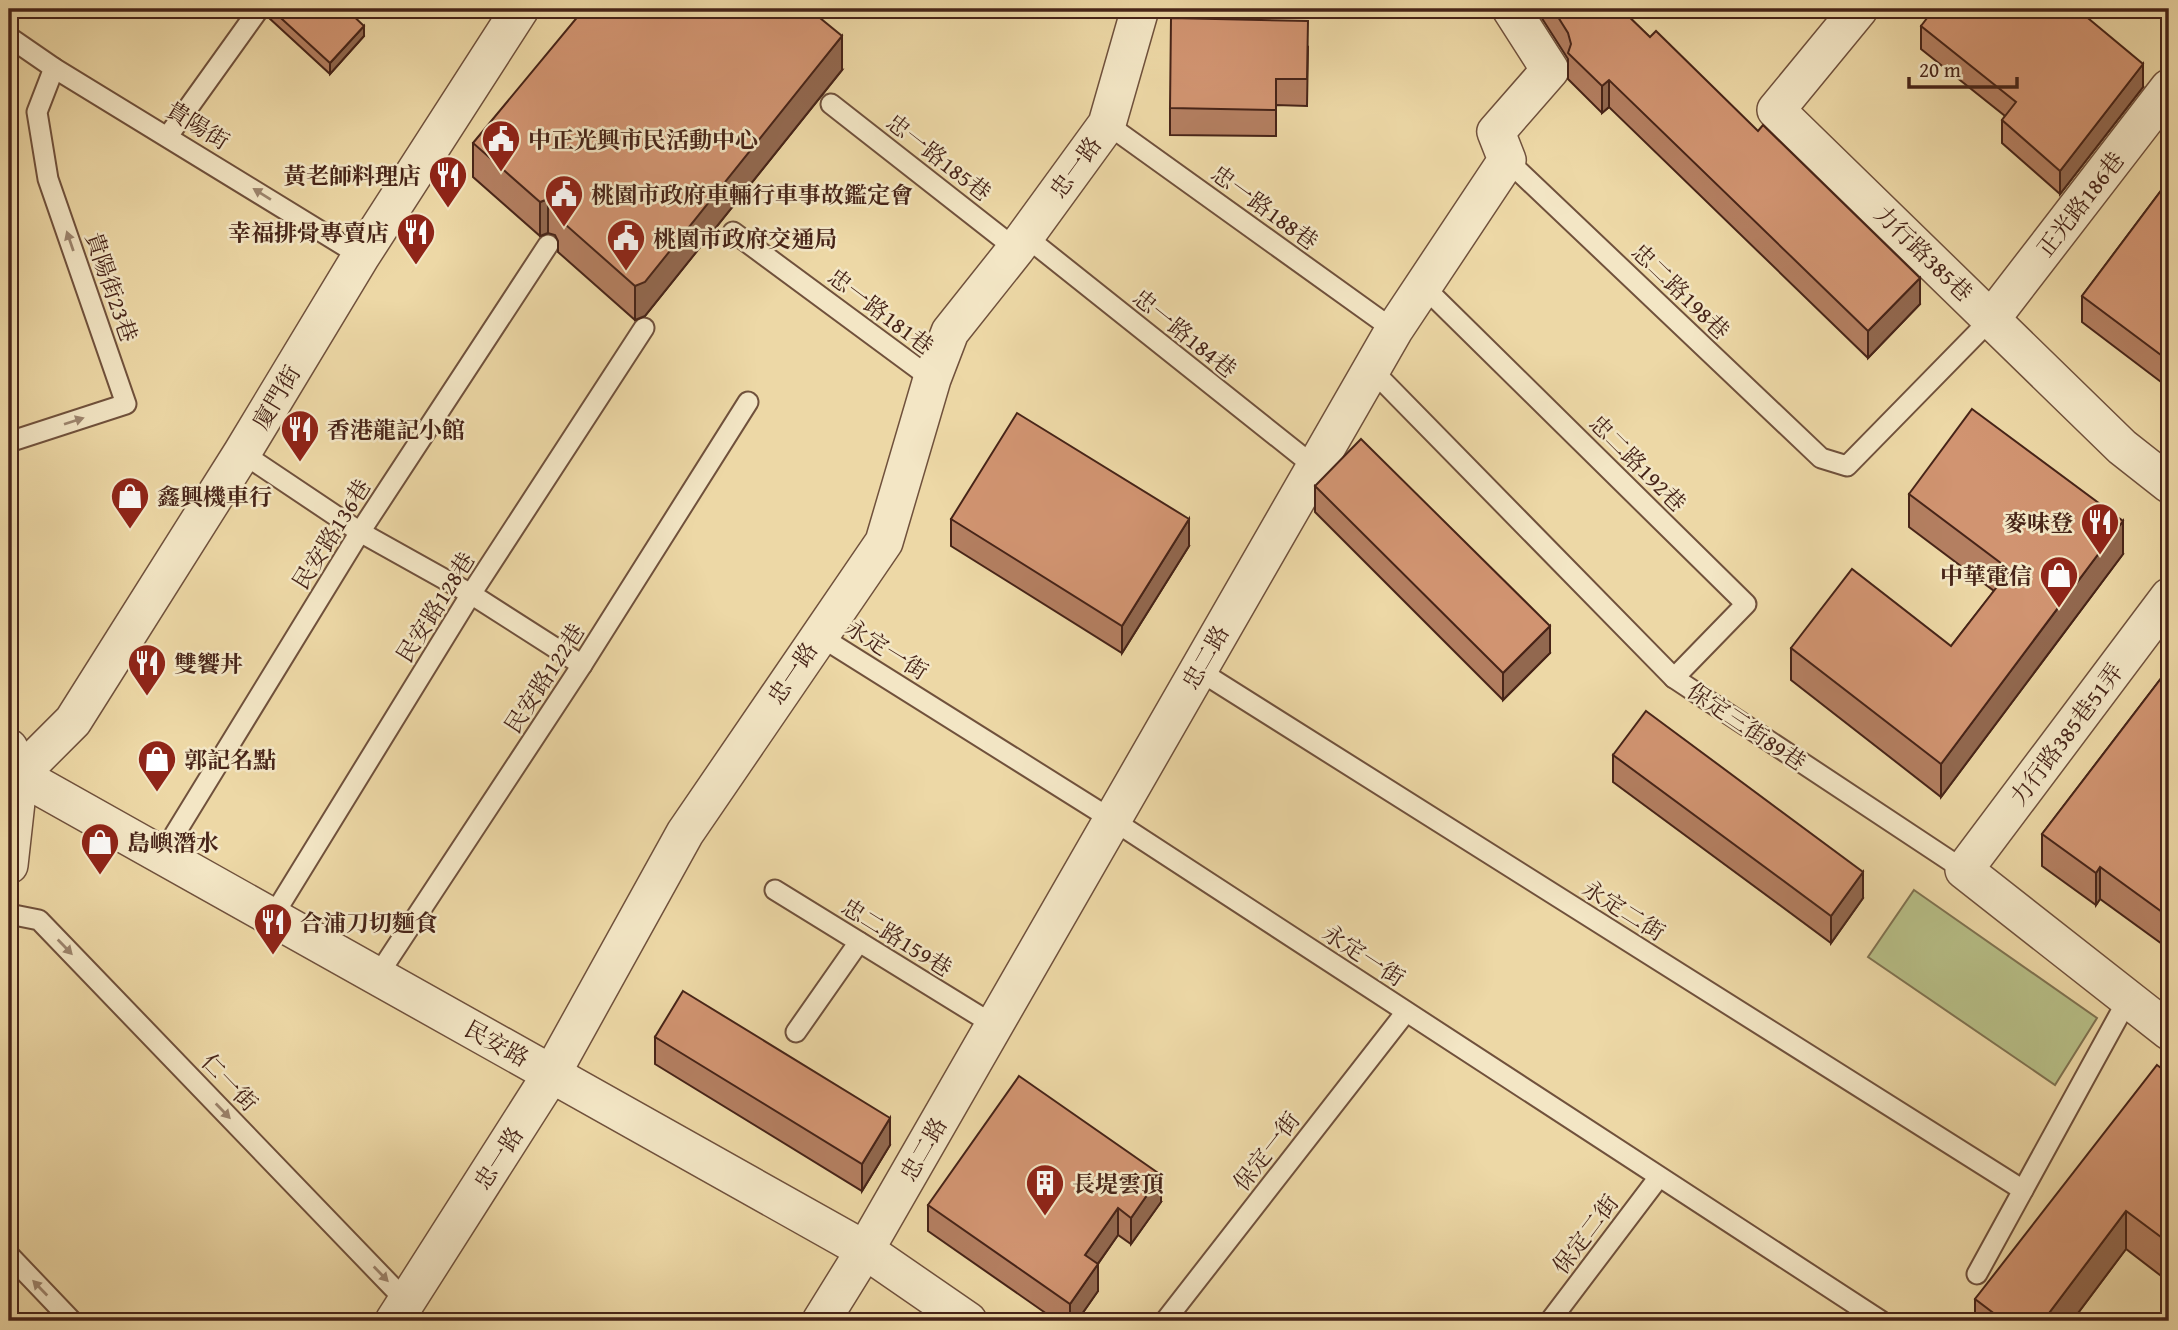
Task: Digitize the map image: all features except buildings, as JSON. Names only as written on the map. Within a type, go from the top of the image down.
[{"type":"street","name":"廈門街","points":[[14,761],[72,721],[242,453],[361,256],[520,9]]},
{"type":"street","name":"忠一路","points":[[400,1311],[552,1073],[685,833],[884,542],[932,379],[950,331],[1107,124],[1140,9]]},
{"type":"street","points":[[1507,160],[1496,132],[1550,70],[1511,9]]},
{"type":"street","name":"力行路385巷","points":[[1858,9],[1776,110],[2122,447],[2169,484]]},
{"type":"street","name":"正光路186巷","points":[[1992,319],[2169,88]]},
{"type":"street","name":"忠二路","points":[[821,1321],[865,1250],[1394,330],[1507,160]]},
{"type":"street","name":"力行路385巷51弄","points":[[1964,870],[2169,597]]},
{"type":"street","points":[[9,864],[14,761]]},
{"type":"street","name":"民安路","points":[[14,761],[162,855],[273,916],[376,978],[552,1073],[865,1250],[968,1321]]},
{"type":"street","name":"保定三街89巷","points":[[1964,870],[2169,1031]]},
{"type":"lane","points":[[168,136],[259,9]]},
{"type":"lane","name":"貴陽街","points":[[9,37],[54,68],[361,256]]},
{"type":"lane","name":"貴陽街23巷","points":[[9,442],[126,404],[48,179],[37,112],[54,68]]},
{"type":"lane","name":"忠一路185巷","points":[[831,104],[1020,242]]},
{"type":"lane","name":"忠一路188巷","points":[[1107,124],[1394,330]]},
{"type":"lane","name":"忠二路198巷","points":[[1507,160],[1821,458],[1847,466],[1992,319]]},
{"type":"lane","name":"忠一路181巷","points":[[733,232],[932,379]]},
{"type":"lane","name":"忠一路184巷","points":[[1020,242],[1315,467]]},
{"type":"lane","name":"民安路136巷","points":[[162,855],[360,531],[548,245]]},
{"type":"lane","name":"忠二路192巷","points":[[1423,286],[1746,604],[1674,678]]},
{"type":"lane","name":"民安路128巷","points":[[273,916],[471,594],[644,328]]},
{"type":"lane","name":"保定三街89巷","points":[[1371,369],[1674,678],[1964,870]]},
{"type":"lane","name":"民安路122巷","points":[[376,978],[582,665],[748,402]]},
{"type":"lane","points":[[242,453],[360,531],[471,594],[582,665]]},
{"type":"lane","name":"永定一街","points":[[818,635],[1111,820],[1881,1321]]},
{"type":"lane","name":"永定二街","points":[[1198,670],[2023,1190]]},
{"type":"lane","name":"忠二路159巷","points":[[775,890],[994,1025]]},
{"type":"lane","name":"仁一街","points":[[9,914],[39,920],[400,1311]]},
{"type":"lane","points":[[796,1032],[859,942]]},
{"type":"lane","points":[[1977,1274],[2128,999]]},
{"type":"lane","name":"保定一街","points":[[1165,1321],[1406,1012]]},
{"type":"lane","name":"保定二街","points":[[1550,1321],[1660,1177]]},
{"type":"lane","points":[[9,1255],[72,1321]]},
{"type":"green space","points":[[1914,890],[2097,1018],[2055,1085],[1868,957]]},
{"type":"place","name":"中正光興市民活動中心","points":[[501,173]]},
{"type":"place","name":"黃老師料理店","points":[[448,209]]},
{"type":"place","name":"桃園市政府車輛行車事故鑑定會","points":[[564,228]]},
{"type":"place","name":"幸福排骨專賣店","points":[[416,266]]},
{"type":"place","name":"桃園市政府交通局","points":[[626,272]]},
{"type":"place","name":"香港龍記小館","points":[[300,463]]},
{"type":"place","name":"鑫興機車行","points":[[130,530]]},
{"type":"place","name":"麥味登","points":[[2100,556]]},
{"type":"place","name":"中華電信","points":[[2059,609]]},
{"type":"place","name":"雙饗丼","points":[[147,697]]},
{"type":"place","name":"郭記名點","points":[[157,793]]},
{"type":"place","name":"島嶼潛水","points":[[100,876]]},
{"type":"place","name":"合浦刀切麵食","points":[[273,956]]},
{"type":"place","name":"長堤雲頂","points":[[1045,1217]]}]
